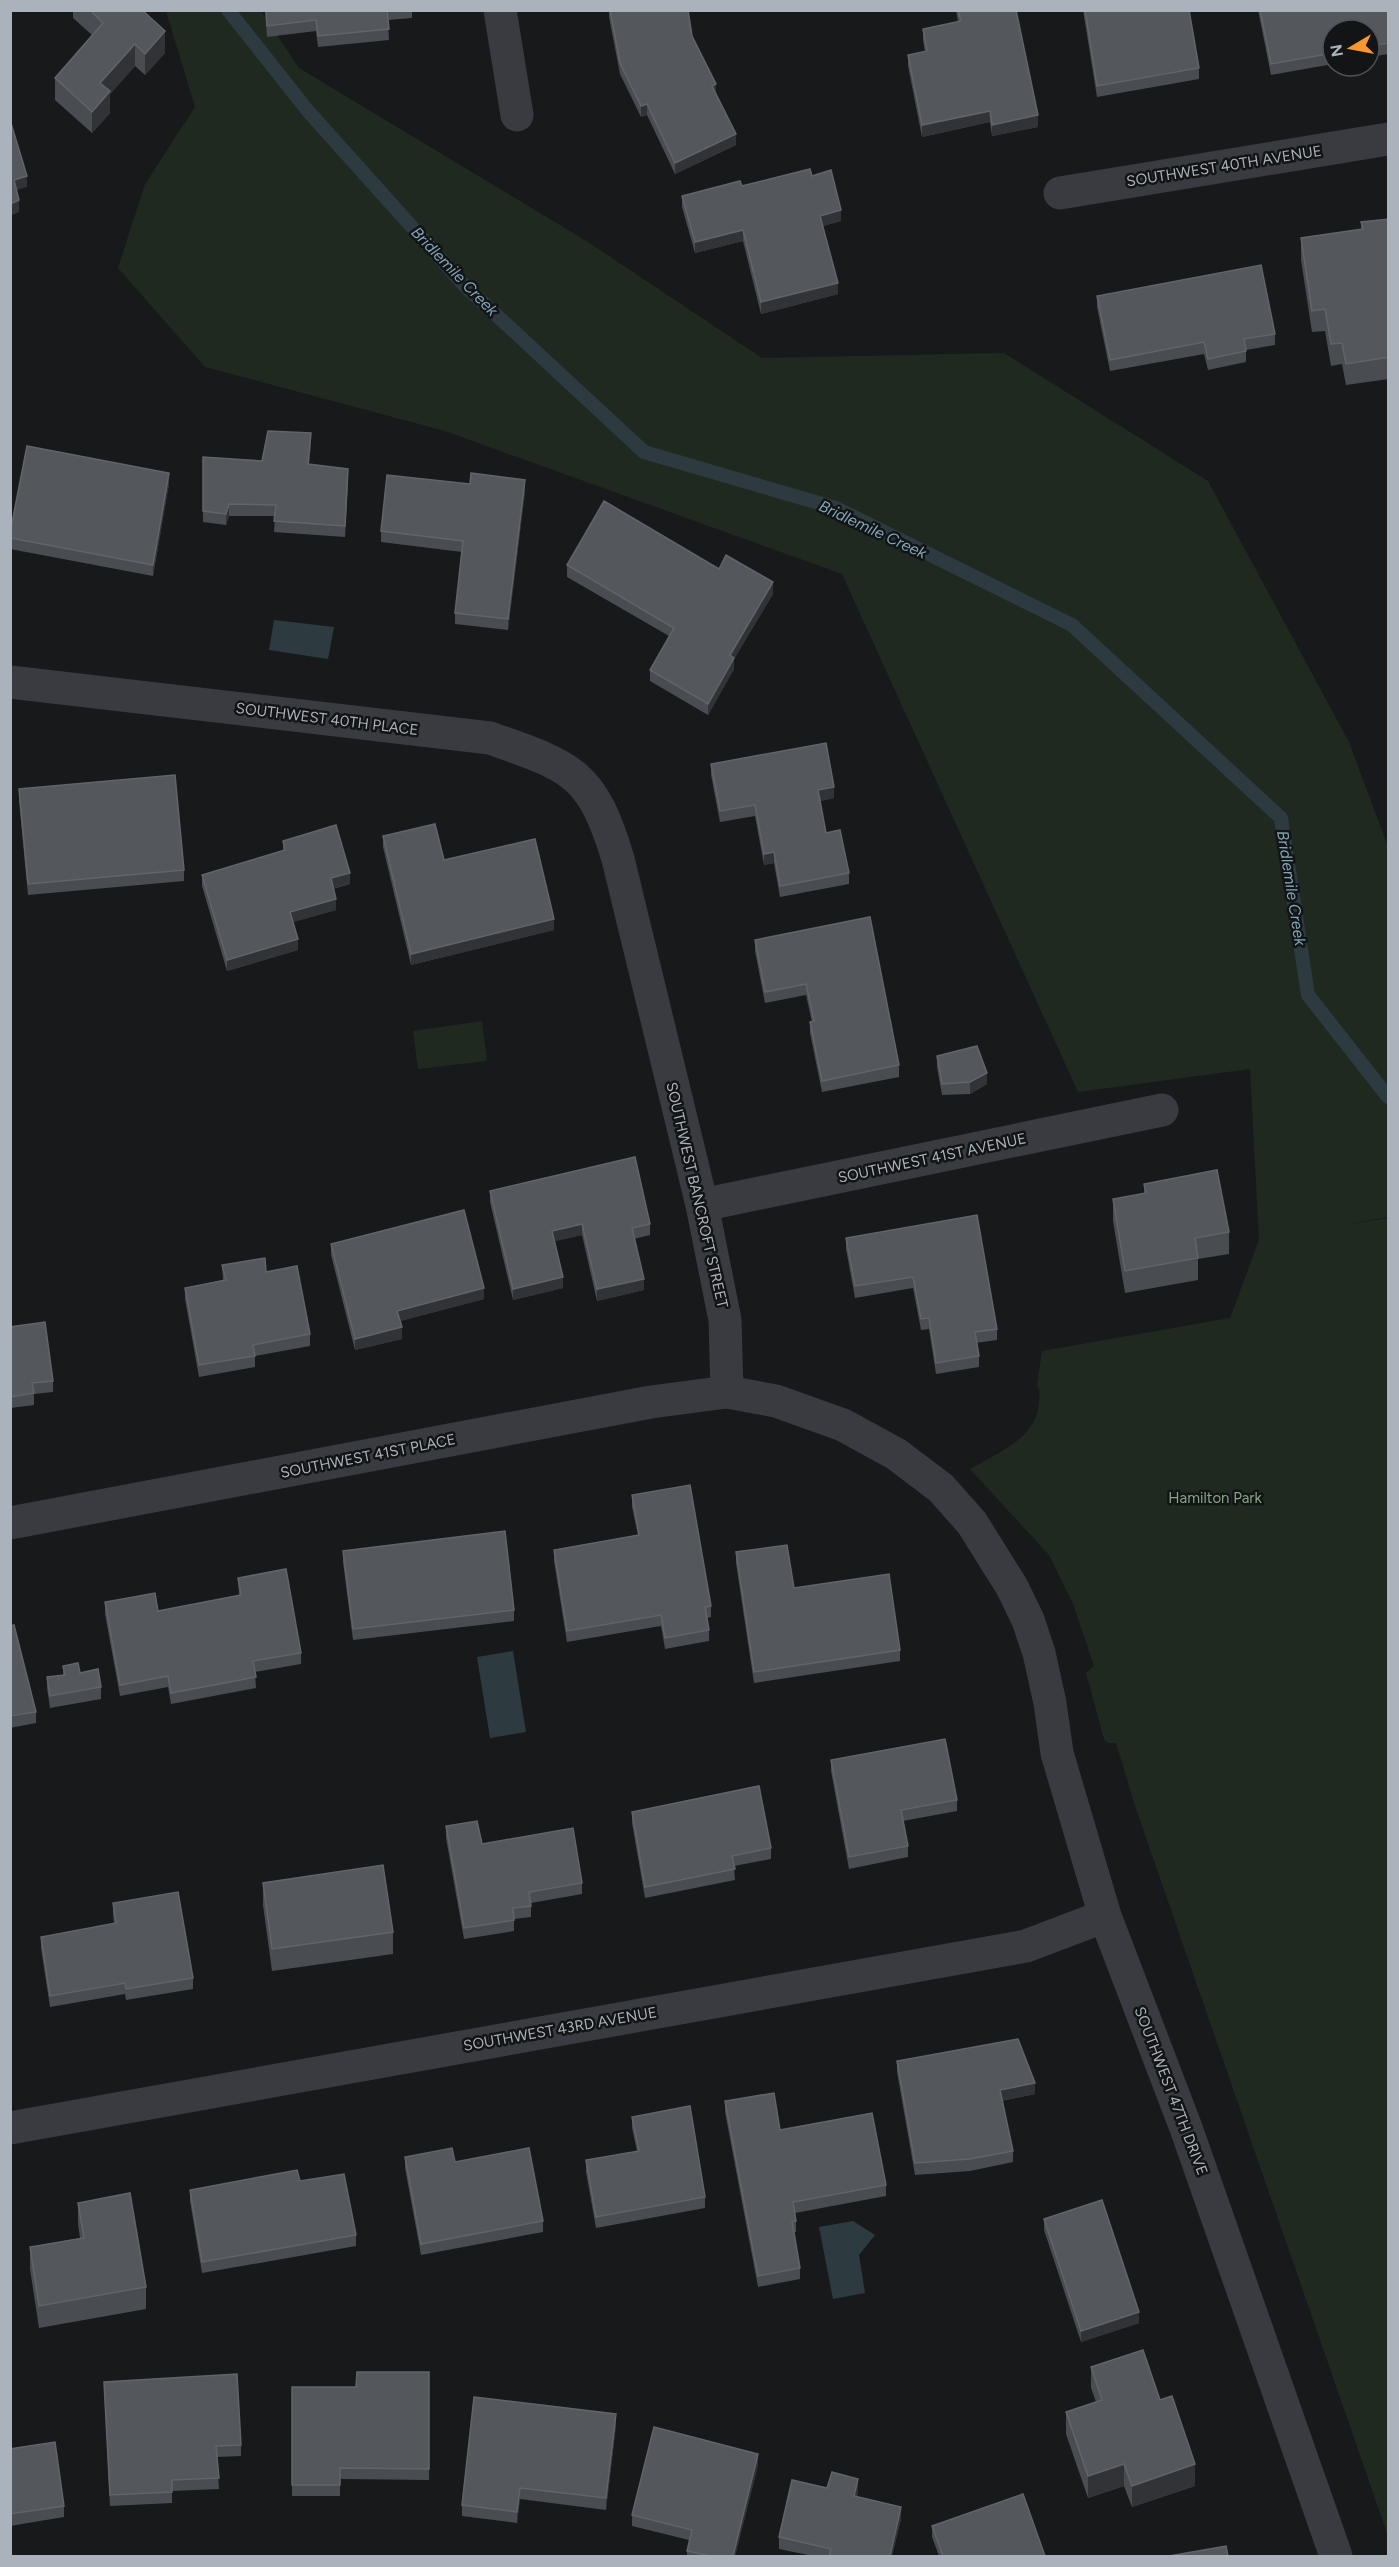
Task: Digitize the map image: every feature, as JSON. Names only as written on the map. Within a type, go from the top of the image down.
[{"type":"street","points":[[500,10],[517,115]]},
{"type":"street","name":"SOUTHWEST 40TH AVENUE","points":[[1060,193],[1389,139]]},
{"type":"street","name":"SOUTHWEST 40TH PLACE","points":[[10,682],[490,738],[550,759],[576,775],[592,795],[608,826]]},
{"type":"street","name":"SOUTHWEST BANCROFT STREET","points":[[608,826],[702,1205],[725,1320],[727,1392]]},
{"type":"street","name":"SOUTHWEST 41ST AVENUE","points":[[702,1205],[1162,1110]]},
{"type":"street","name":"SOUTHWEST 41ST PLACE","points":[[10,1524],[651,1402],[727,1392]]},
{"type":"street","name":"SOUTHWEST 47TH DRIVE","points":[[727,1392],[776,1401],[843,1425],[896,1454],[940,1488],[972,1523],[1012,1587],[1028,1620],[1050,1702],[1057,1753],[1105,1917],[1186,2128],[1336,2556]]},
{"type":"street","name":"SOUTHWEST 43RD AVENUE","points":[[10,2128],[1026,1946],[1105,1917]]},
{"type":"green space","name":"Hamilton Park","points":[[166,11],[261,11],[299,68],[588,242],[762,358],[1004,353],[1208,481],[1349,742],[1388,847],[1388,1217],[1343,1225],[1388,1218],[1388,2536],[1135,1806],[1116,1743],[1108,1743],[1104,1739],[1086,1673],[1094,1666],[1073,1604],[1049,1555],[970,1469],[1014,1443],[1031,1426],[1037,1415],[1039,1403],[1037,1385],[1042,1351],[1230,1318],[1259,1240],[1250,1069],[1078,1092],[842,574],[445,431],[205,367],[118,268],[145,184],[195,107]]},
{"type":"green space","points":[[482,1021],[487,1061],[418,1069],[413,1031]]},
{"type":"shaded area","points":[[274,620],[334,627],[328,659],[269,650]]},
{"type":"shaded area","points":[[513,1651],[526,1732],[490,1738],[477,1657]]},
{"type":"shaded area","points":[[853,2221],[875,2235],[859,2255],[865,2293],[833,2299],[819,2227]]},
{"type":"building","points":[[90,10],[142,10],[165,31],[145,54],[135,44],[100,83],[110,91],[92,112],[55,78],[103,23]]},
{"type":"building","points":[[266,10],[387,10],[389,29],[318,36],[316,20],[267,26]]},
{"type":"building","points":[[610,10],[688,10],[692,36],[716,84],[712,86],[736,134],[675,163],[647,104],[641,106],[620,63]]},
{"type":"building","points":[[958,10],[1016,10],[1038,115],[992,125],[990,111],[922,125],[908,55],[927,51],[923,29],[961,21]]},
{"type":"building","points":[[1085,10],[1189,10],[1199,68],[1097,86]]},
{"type":"building","points":[[1260,10],[1389,10],[1389,43],[1381,44],[1381,18],[1321,18],[1321,55],[1271,64]]},
{"type":"building","points":[[10,120],[27,176],[14,180],[19,200],[10,204]]},
{"type":"building","points":[[810,169],[812,176],[831,170],[841,210],[820,216],[838,283],[761,302],[743,230],[695,242],[682,196],[740,181],[742,186]]},
{"type":"building","points":[[1389,219],[1389,357],[1346,364],[1342,343],[1331,344],[1325,309],[1312,311],[1301,238],[1363,229],[1361,222]]},
{"type":"building","points":[[1261,265],[1275,334],[1244,339],[1246,351],[1208,359],[1204,342],[1110,360],[1097,296]]},
{"type":"building","points":[[268,431],[311,433],[308,464],[348,469],[345,526],[274,521],[276,505],[229,504],[226,514],[203,511],[203,457],[262,461]]},
{"type":"building","points":[[27,446],[169,473],[153,565],[10,538]]},
{"type":"building","points":[[471,473],[525,480],[508,619],[455,613],[463,541],[381,531],[387,475],[470,484]]},
{"type":"building","points":[[604,501],[719,569],[726,555],[773,582],[730,655],[734,658],[708,704],[650,670],[674,628],[567,565]]},
{"type":"building","points":[[826,743],[834,787],[818,790],[826,833],[840,830],[849,873],[780,886],[774,852],[764,854],[755,805],[720,811],[711,764]]},
{"type":"building","points":[[175,775],[184,870],[28,884],[19,789]]},
{"type":"building","points":[[435,824],[444,860],[535,839],[554,919],[411,954],[383,836]]},
{"type":"building","points":[[336,825],[350,873],[331,878],[336,899],[290,912],[298,939],[227,960],[202,875],[285,850],[283,841]]},
{"type":"building","points":[[870,917],[899,1065],[822,1081],[810,1022],[814,1021],[806,984],[765,992],[755,940]]},
{"type":"building","points":[[977,1046],[987,1073],[970,1082],[942,1084],[937,1056]]},
{"type":"building","points":[[635,1157],[650,1224],[632,1228],[644,1279],[597,1289],[582,1224],[552,1231],[563,1277],[513,1289],[490,1191]]},
{"type":"building","points":[[1217,1170],[1229,1232],[1195,1238],[1198,1258],[1125,1271],[1113,1199],[1146,1193],[1144,1184]]},
{"type":"building","points":[[464,1210],[484,1288],[397,1311],[402,1327],[355,1339],[331,1244]]},
{"type":"building","points":[[977,1215],[997,1329],[975,1332],[979,1356],[936,1363],[929,1318],[921,1319],[913,1277],[855,1286],[846,1238]]},
{"type":"building","points":[[265,1258],[266,1272],[297,1266],[310,1334],[253,1345],[255,1356],[199,1365],[185,1288],[226,1280],[222,1265]]},
{"type":"building","points":[[45,1322],[53,1381],[32,1383],[34,1393],[10,1397],[10,1327]]},
{"type":"building","points":[[690,1485],[711,1606],[705,1607],[709,1630],[665,1638],[661,1615],[567,1631],[554,1550],[639,1535],[632,1495]]},
{"type":"building","points":[[505,1531],[514,1610],[353,1629],[343,1551]]},
{"type":"building","points":[[787,1545],[794,1588],[889,1574],[900,1650],[754,1672],[736,1552]]},
{"type":"building","points":[[286,1569],[301,1653],[253,1661],[256,1677],[171,1693],[168,1676],[120,1685],[105,1602],[155,1593],[158,1611],[241,1595],[238,1578]]},
{"type":"building","points":[[14,1625],[36,1712],[10,1716],[10,1626]]},
{"type":"building","points":[[78,1663],[80,1673],[98,1669],[101,1687],[50,1696],[47,1677],[65,1675],[63,1666]]},
{"type":"building","points":[[945,1739],[957,1800],[901,1810],[908,1846],[849,1857],[831,1760]]},
{"type":"building","points":[[759,1786],[771,1848],[732,1856],[735,1869],[645,1887],[632,1812]]},
{"type":"building","points":[[477,1821],[482,1844],[573,1828],[582,1883],[529,1892],[531,1906],[513,1908],[514,1920],[464,1928],[446,1826]]},
{"type":"building","points":[[383,1865],[393,1932],[272,1949],[263,1883]]},
{"type":"building","points":[[178,1892],[193,1978],[126,1989],[125,1983],[50,1996],[41,1937],[116,1923],[113,1903]]},
{"type":"building","points":[[1018,2039],[1035,2083],[1000,2090],[1013,2151],[970,2159],[915,2163],[897,2061]]},
{"type":"building","points":[[774,2093],[780,2130],[872,2113],[886,2185],[793,2202],[796,2221],[792,2221],[800,2268],[758,2276],[725,2101]]},
{"type":"building","points":[[690,2106],[705,2197],[596,2217],[586,2160],[639,2151],[632,2117]]},
{"type":"building","points":[[452,2148],[455,2162],[529,2148],[543,2221],[421,2244],[405,2157]]},
{"type":"building","points":[[297,2170],[300,2181],[344,2174],[356,2235],[202,2262],[190,2190]]},
{"type":"building","points":[[130,2193],[146,2287],[39,2306],[30,2247],[84,2238],[78,2203]]},
{"type":"building","points":[[1102,2200],[1139,2312],[1081,2331],[1044,2219]]},
{"type":"building","points":[[1143,2350],[1160,2400],[1172,2396],[1195,2464],[1132,2486],[1124,2464],[1088,2476],[1066,2412],[1102,2400],[1091,2367]]},
{"type":"building","points":[[357,2372],[429,2372],[429,2469],[340,2468],[340,2485],[292,2485],[292,2387],[356,2387]]},
{"type":"building","points":[[237,2374],[241,2445],[216,2446],[219,2478],[172,2480],[172,2492],[110,2495],[104,2382]]},
{"type":"building","points":[[474,2397],[616,2414],[606,2498],[520,2488],[517,2512],[462,2505]]},
{"type":"building","points":[[654,2427],[758,2454],[733,2556],[711,2556],[687,2551],[692,2530],[632,2515]]},
{"type":"building","points":[[55,2442],[64,2506],[10,2514],[10,2449]]},
{"type":"building","points":[[832,2472],[858,2479],[854,2496],[901,2507],[890,2556],[829,2556],[831,2549],[779,2537],[792,2480],[827,2488]]},
{"type":"building","points":[[1023,2494],[1045,2556],[943,2556],[932,2526]]},
{"type":"building","points":[[1226,2546],[1228,2556],[1169,2556]]},
{"type":"waterway","name":"Bridlemile Creek","points":[[228,10],[308,111],[464,285],[644,452],[836,508],[1072,625],[1281,818],[1308,995],[1388,1097]]}]
